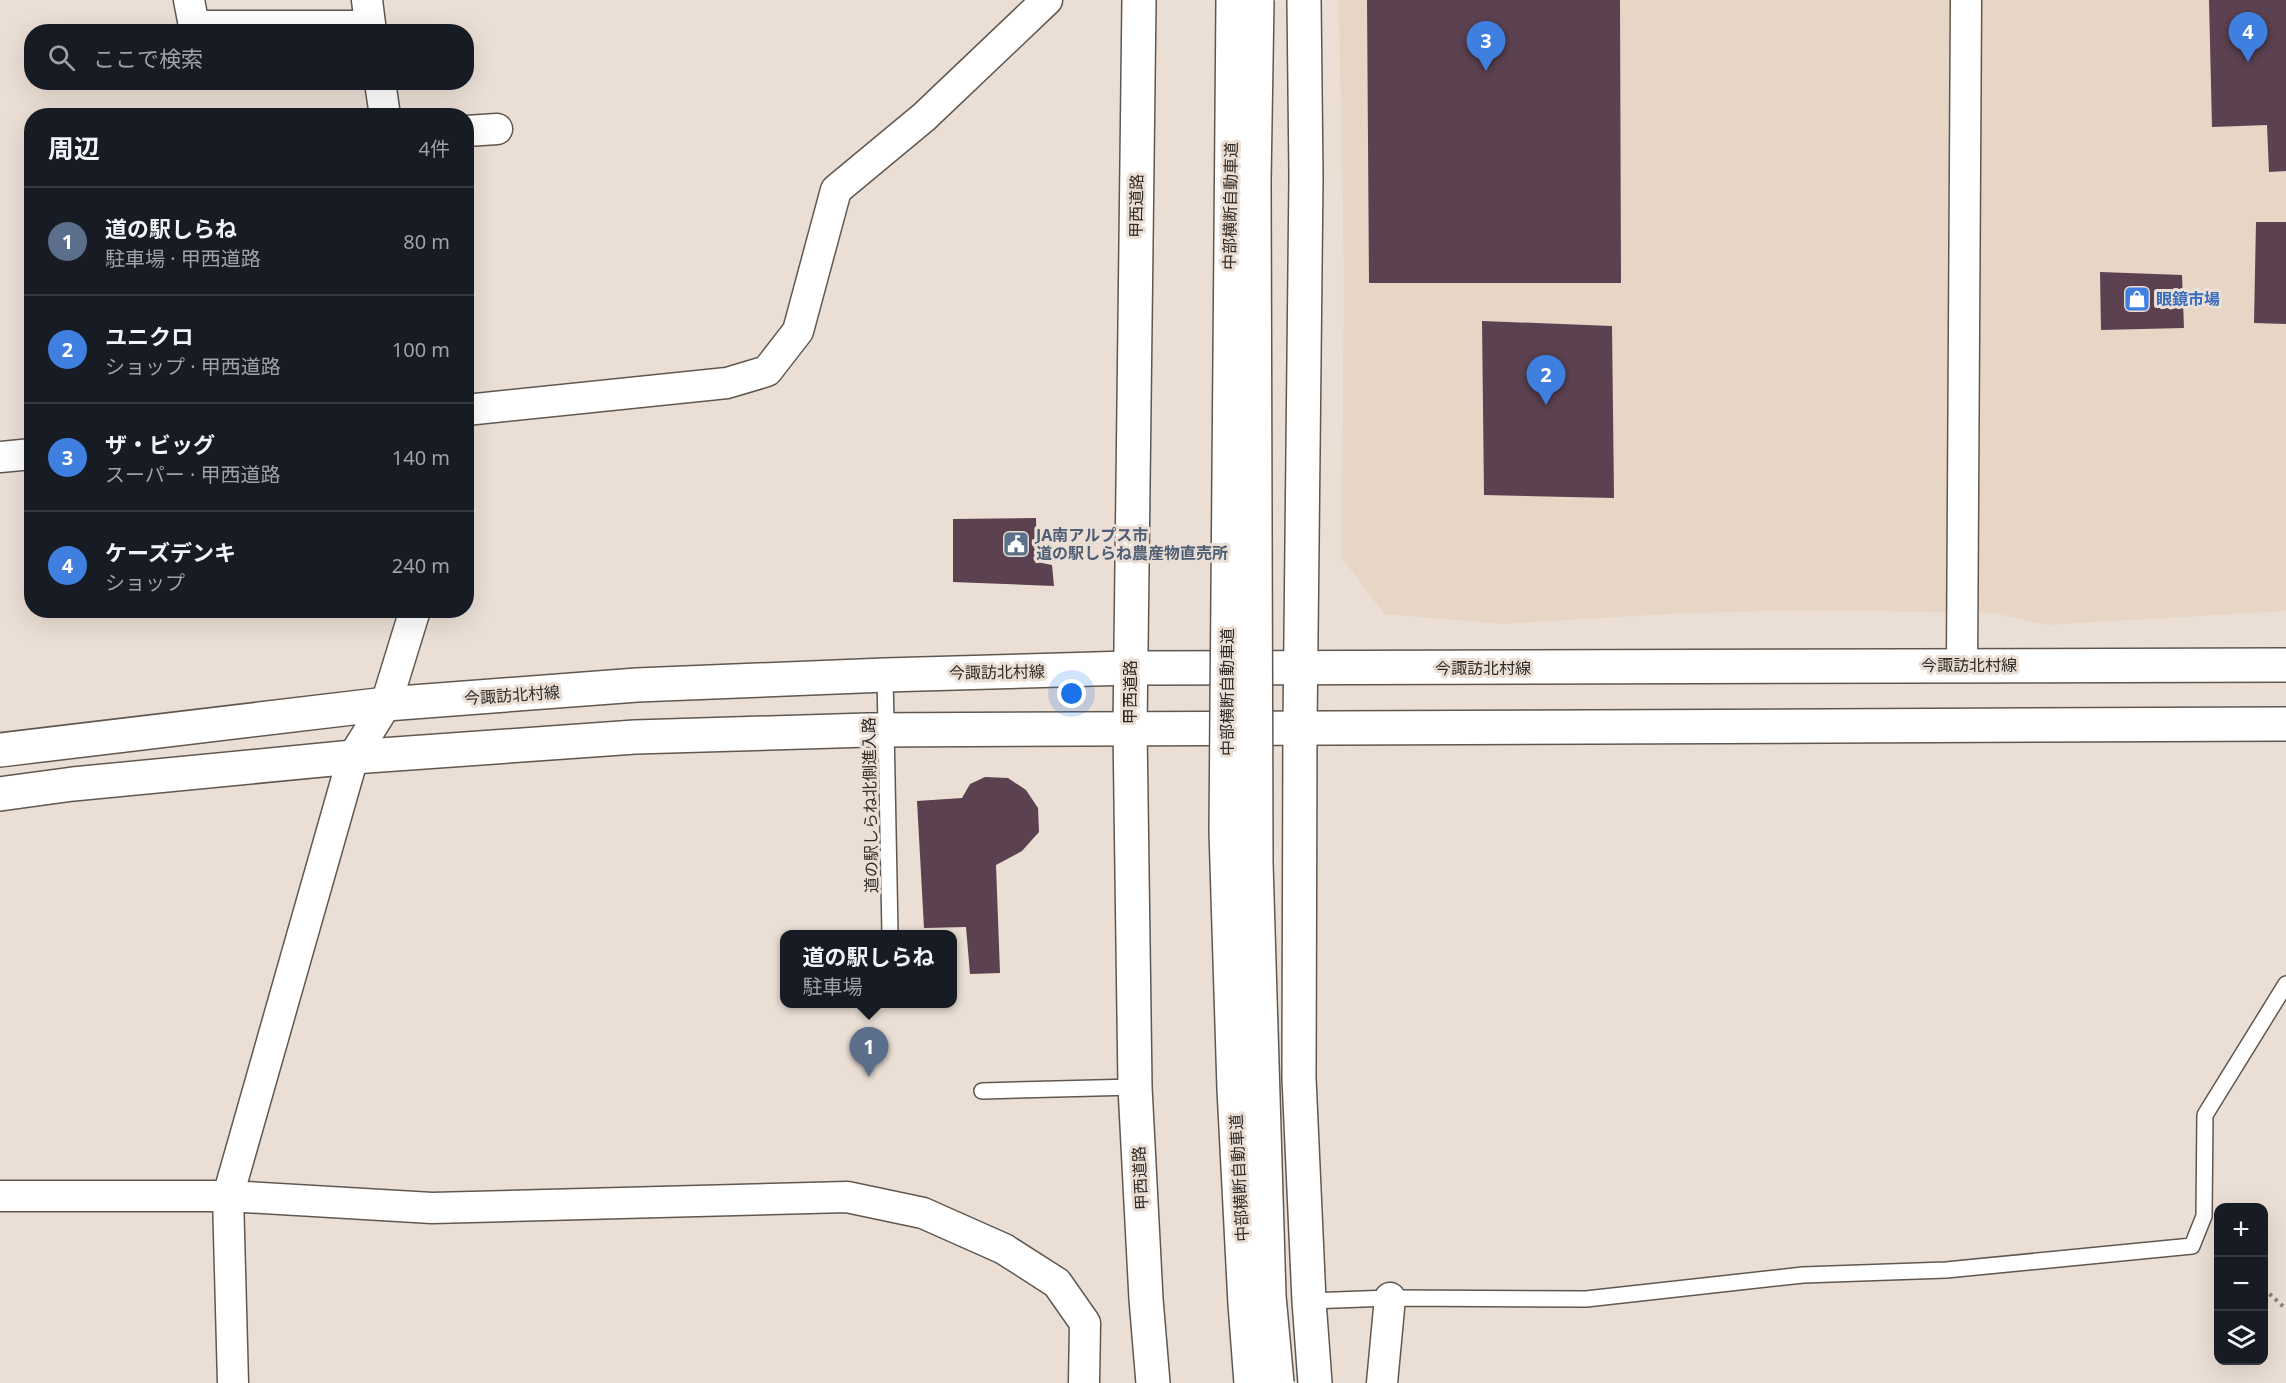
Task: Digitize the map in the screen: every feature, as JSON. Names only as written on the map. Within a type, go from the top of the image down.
[{"type":"main road","name":"甲西道路","points":[[1138,0],[1130,728],[1135,1087],[1146,1299],[1153,1383]]},
{"type":"main road","name":"中部横断自動車道","points":[[1233,0],[1226,831],[1236,1113],[1251,1383]]},
{"type":"main road","name":"中部横断自動車道","points":[[1257,0],[1254,181],[1256,863],[1269,1296],[1277,1383]]},
{"type":"main road","points":[[1256,863],[1275,622],[1274,106],[1280,0]]},
{"type":"main road","points":[[1304,0],[1306,176],[1299,1078],[1315,1383]]},
{"type":"main road","name":"今諏訪北村線","points":[[0,750],[386,704],[637,685],[885,675],[1130,668],[2286,665]]},
{"type":"main road","points":[[0,794],[73,784],[353,757],[635,737],[886,729],[2286,723]]},
{"type":"street","points":[[189,0],[194,24]]},
{"type":"street","points":[[474,409],[727,384],[767,371],[798,331],[836,190],[924,117],[1047,0]]},
{"type":"street","points":[[1962,665],[1966,0]]},
{"type":"street","points":[[244,24],[370,19]]},
{"type":"street","points":[[381,90],[384,108]]},
{"type":"street","points":[[474,130],[497,129]]},
{"type":"street","points":[[0,458],[24,455]]},
{"type":"street","points":[[233,1383],[228,1196],[353,757],[386,704],[413,618]]},
{"type":"street","points":[[0,1196],[228,1196],[432,1208],[847,1197],[923,1213],[1004,1249],[1057,1283],[1085,1323],[1084,1383]]},
{"type":"street","points":[[1382,1383],[1390,1298]]},
{"type":"lane","name":"道の駅しらね北側進入路","points":[[885,675],[890,930]]},
{"type":"lane","points":[[1309,1301],[1390,1298],[1586,1299],[1803,1275],[1946,1270],[2192,1246],[2204,1216],[2205,1115],[2286,984]]},
{"type":"lane","points":[[982,1091],[1135,1087]]},
{"type":"path","points":[[2268,1293],[2286,1309]]},
{"type":"shaded area","points":[[1339,0],[2286,0],[2286,611],[2046,625],[1993,613],[1802,610],[1668,614],[1502,624],[1384,614],[1341,557],[1344,284]]},
{"type":"building","points":[[1367,0],[1620,0],[1621,283],[1369,283]]},
{"type":"building","points":[[2209,0],[2286,0],[2286,171],[2269,172],[2267,125],[2212,127]]},
{"type":"building","points":[[2256,222],[2286,222],[2286,324],[2254,323]]},
{"type":"building","points":[[2100,272],[2182,275],[2184,328],[2101,330]]},
{"type":"building","points":[[1482,321],[1612,326],[1614,498],[1484,495]]},
{"type":"building","points":[[1036,518],[1037,562],[1052,565],[1054,586],[953,582],[953,519]]},
{"type":"building","points":[[985,777],[1008,778],[1026,790],[1038,808],[1039,832],[1022,851],[996,865],[1000,973],[970,974],[966,927],[924,928],[917,801],[962,798],[970,784]]},
{"type":"place","name":"ケーズデンキ","points":[[2248,62]]},
{"type":"place","name":"ザ・ビッグ","points":[[1486,71]]},
{"type":"place","name":"眼鏡市場","points":[[2137,299]]},
{"type":"place","name":"ユニクロ","points":[[1546,405]]},
{"type":"place","name":"JA南アルプス市 道の駅しらね農産物直売所","points":[[1016,544]]},
{"type":"place","name":"道の駅しらね","points":[[869,1077]]}]
